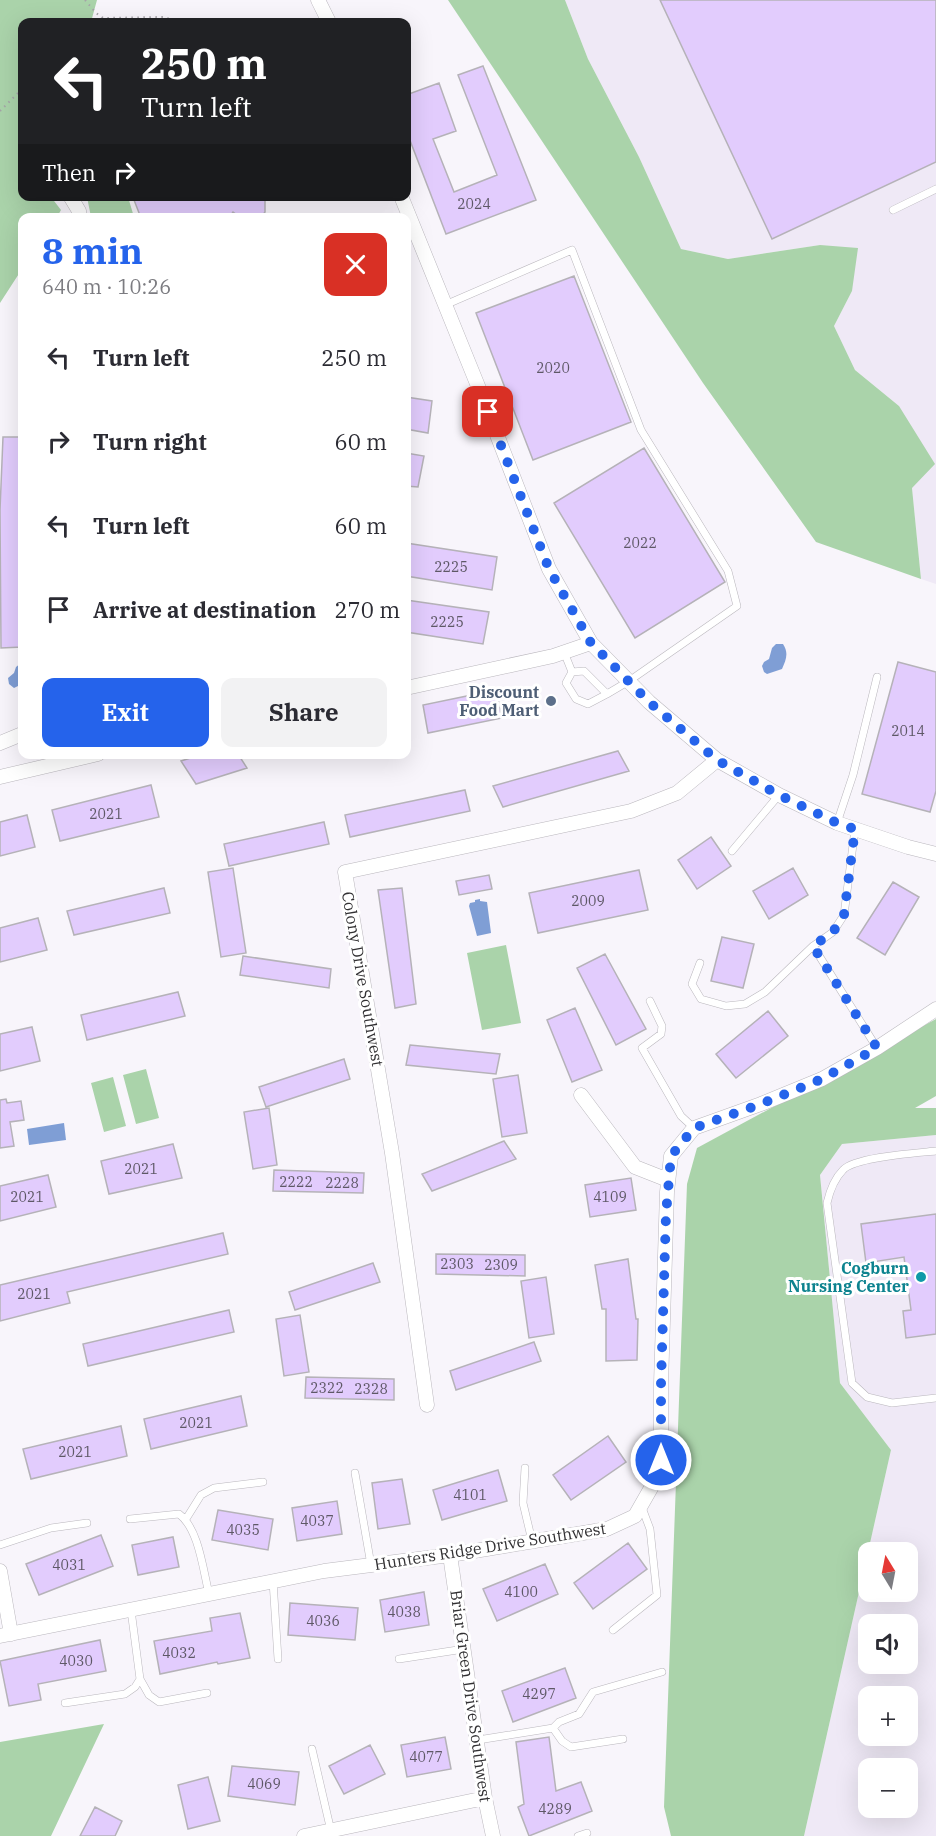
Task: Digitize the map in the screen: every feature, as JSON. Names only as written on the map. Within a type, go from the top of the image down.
[{"type":"street","points":[[318,0],[327,18]]},
{"type":"street","points":[[411,221],[549,569],[591,643],[649,702],[717,760],[779,795],[837,823],[936,854]]},
{"type":"street","points":[[411,687],[564,652],[591,643]]},
{"type":"street","points":[[0,743],[18,736]]},
{"type":"street","points":[[0,777],[68,759]]},
{"type":"street","name":"Colony Drive Southwest","points":[[427,1405],[392,1153],[345,872],[631,811],[676,793],[717,760]]},
{"type":"street","points":[[694,1128],[822,1079],[877,1048],[936,1009]]},
{"type":"street","points":[[581,1095],[635,1167],[668,1180]]},
{"type":"street","name":"Hunters Ridge Drive Southwest","points":[[5,1635],[324,1570],[450,1555],[607,1529],[635,1515],[651,1488],[661,1460],[662,1350],[668,1180],[671,1156],[694,1128]]},
{"type":"street","name":"Briar Green Drive Southwest","points":[[450,1555],[485,1798],[493,1836]]},
{"type":"street","points":[[0,1571],[5,1635]]},
{"type":"street","points":[[304,1836],[485,1798]]},
{"type":"lane","points":[[893,210],[936,189]]},
{"type":"lane","points":[[445,305],[572,250],[641,430],[728,571],[737,606],[629,681],[588,704],[576,699],[566,683],[572,672]]},
{"type":"lane","points":[[564,652],[572,672]]},
{"type":"lane","points":[[572,672],[584,671],[607,694]]},
{"type":"lane","points":[[837,823],[853,775],[877,677]]},
{"type":"lane","points":[[732,850],[779,795]]},
{"type":"lane","points":[[700,963],[692,984],[701,999],[726,1006],[745,1004],[765,992],[813,946],[833,932],[844,915],[855,829]]},
{"type":"lane","points":[[813,946],[877,1048]]},
{"type":"lane","points":[[650,1001],[662,1026],[661,1034],[642,1048],[681,1116],[694,1128]]},
{"type":"lane","points":[[936,1151],[862,1161],[845,1167],[832,1184],[827,1203],[852,1383],[867,1397],[892,1403],[936,1398]]},
{"type":"lane","points":[[525,1468],[523,1503],[532,1541]]},
{"type":"lane","points":[[355,1473],[371,1565]]},
{"type":"lane","points":[[186,1519],[201,1495],[214,1488],[263,1482]]},
{"type":"lane","points":[[613,1630],[657,1595],[650,1529],[641,1505]]},
{"type":"lane","points":[[130,1520],[179,1514],[186,1519],[193,1531],[209,1594]]},
{"type":"lane","points":[[0,1545],[51,1528],[87,1522]]},
{"type":"lane","points":[[273,1581],[279,1659]]},
{"type":"lane","points":[[131,1610],[140,1679],[149,1695],[159,1702],[207,1693]]},
{"type":"lane","points":[[399,1659],[464,1649]]},
{"type":"lane","points":[[478,1740],[553,1728],[559,1722],[579,1714],[593,1692],[662,1672]]},
{"type":"lane","points":[[65,1703],[125,1694],[135,1687],[140,1679]]},
{"type":"lane","points":[[553,1728],[562,1741],[571,1747],[622,1739]]},
{"type":"lane","points":[[312,1749],[331,1831]]},
{"type":"lane","points":[[578,1836],[587,1833]]},
{"type":"path","points":[[85,0],[103,18],[167,18]]},
{"type":"path","points":[[0,111],[18,93]]},
{"type":"shaded area","points":[[565,0],[936,0],[936,584],[921,579],[912,488],[899,406],[855,370],[834,326],[852,291],[820,245],[728,259],[681,249],[639,157],[588,59]]},
{"type":"shaded area","points":[[936,1135],[936,1836],[804,1836],[858,1596],[858,1602],[918,1602],[918,1542],[870,1542],[891,1450],[840,1383],[820,1175],[842,1144]]},
{"type":"green space","points":[[0,0],[97,0],[92,18],[18,18],[18,201],[54,201],[61,210],[59,213],[18,213],[18,275],[0,303]]},
{"type":"green space","points":[[448,0],[565,0],[588,59],[639,157],[681,249],[728,259],[820,245],[858,248],[852,291],[834,326],[855,370],[899,406],[935,464],[912,488],[921,579],[816,542],[703,383]]},
{"type":"green space","points":[[88,201],[129,201],[133,213],[90,213]]},
{"type":"green space","points":[[506,945],[521,1023],[482,1030],[467,953]]},
{"type":"green space","points":[[936,1019],[936,1096],[915,1108],[936,1108],[936,1135],[842,1144],[820,1175],[840,1383],[891,1450],[870,1542],[858,1542],[858,1596],[804,1836],[671,1836],[664,1807],[687,1184],[697,1148]]},
{"type":"green space","points":[[146,1069],[159,1118],[136,1124],[123,1075]]},
{"type":"green space","points":[[113,1077],[126,1126],[104,1132],[91,1083]]},
{"type":"green space","points":[[104,1724],[51,1836],[0,1836],[0,1742]]},
{"type":"water","points":[[776,644],[783,644],[786,650],[786,660],[782,669],[767,674],[762,666],[769,659],[772,648]]},
{"type":"water","points":[[18,665],[18,686],[14,688],[9,684],[8,678],[14,673]]},
{"type":"water","points":[[480,899],[480,901],[487,902],[491,933],[477,936],[469,906],[470,903]]},
{"type":"water","points":[[64,1123],[66,1140],[29,1145],[27,1129]]},
{"type":"building","points":[[660,0],[936,0],[936,162],[772,239]]},
{"type":"building","points":[[483,66],[536,200],[446,234],[411,143],[411,93],[439,83],[456,131],[433,139],[454,192],[497,175],[458,75]]},
{"type":"building","points":[[134,201],[265,201],[264,213],[139,213]]},
{"type":"building","points":[[574,276],[631,422],[533,460],[476,313]]},
{"type":"building","points":[[411,398],[432,401],[428,433],[411,430]]},
{"type":"building","points":[[3,437],[18,437],[18,647],[1,648],[0,510]]},
{"type":"building","points":[[644,448],[725,582],[635,638],[554,503]]},
{"type":"building","points":[[411,454],[424,456],[418,487],[411,486]]},
{"type":"building","points":[[411,544],[497,557],[492,590],[411,577]]},
{"type":"building","points":[[411,601],[489,612],[483,644],[411,633]]},
{"type":"building","points":[[898,662],[936,672],[936,791],[930,812],[862,794]]},
{"type":"building","points":[[496,690],[502,718],[428,733],[423,705]]},
{"type":"building","points":[[618,751],[629,771],[503,807],[493,786]]},
{"type":"building","points":[[241,759],[247,768],[196,784],[181,761]]},
{"type":"building","points":[[151,785],[159,817],[60,841],[52,810]]},
{"type":"building","points":[[465,790],[470,811],[350,837],[345,815]]},
{"type":"building","points":[[27,815],[35,847],[0,856],[0,822]]},
{"type":"building","points":[[324,822],[329,844],[229,866],[224,844]]},
{"type":"building","points":[[711,837],[731,866],[697,889],[678,860]]},
{"type":"building","points":[[233,868],[246,953],[221,957],[208,872]]},
{"type":"building","points":[[793,868],[808,895],[769,919],[753,891]]},
{"type":"building","points":[[639,870],[648,910],[538,933],[529,893]]},
{"type":"building","points":[[489,875],[492,889],[459,895],[456,881]]},
{"type":"building","points":[[893,882],[919,897],[885,955],[857,938]]},
{"type":"building","points":[[164,888],[170,913],[74,935],[67,911]]},
{"type":"building","points":[[402,888],[416,1004],[395,1008],[378,890]]},
{"type":"building","points":[[38,918],[47,950],[0,962],[0,928]]},
{"type":"building","points":[[722,937],[754,944],[743,988],[711,981]]},
{"type":"building","points":[[605,954],[646,1029],[616,1045],[577,968]]},
{"type":"building","points":[[243,956],[331,969],[329,988],[240,975]]},
{"type":"building","points":[[178,992],[185,1016],[87,1040],[81,1015]]},
{"type":"building","points":[[575,1008],[602,1070],[572,1082],[547,1020]]},
{"type":"building","points":[[768,1011],[788,1036],[736,1078],[716,1054]]},
{"type":"building","points":[[32,1027],[40,1061],[0,1071],[0,1034]]},
{"type":"building","points":[[410,1045],[500,1054],[496,1074],[406,1065]]},
{"type":"building","points":[[344,1059],[350,1079],[266,1107],[259,1087]]},
{"type":"building","points":[[518,1075],[527,1133],[502,1137],[493,1079]]},
{"type":"building","points":[[6,1099],[7,1103],[21,1101],[24,1120],[10,1122],[14,1146],[0,1148],[0,1100]]},
{"type":"building","points":[[269,1108],[277,1165],[253,1169],[244,1112]]},
{"type":"building","points":[[504,1141],[516,1159],[432,1191],[422,1174]]},
{"type":"building","points":[[173,1144],[182,1178],[109,1194],[101,1161]]},
{"type":"building","points":[[274,1170],[364,1173],[363,1193],[273,1191]]},
{"type":"building","points":[[48,1175],[56,1207],[0,1221],[0,1186]]},
{"type":"building","points":[[631,1178],[636,1210],[590,1217],[585,1185]]},
{"type":"building","name":"Cogburn Nursing Center","points":[[936,1214],[936,1334],[906,1338],[903,1311],[911,1310],[904,1257],[866,1263],[861,1224]]},
{"type":"building","points":[[223,1233],[228,1254],[67,1292],[70,1303],[0,1321],[0,1285]]},
{"type":"building","points":[[436,1254],[525,1255],[525,1276],[436,1274]]},
{"type":"building","points":[[628,1259],[636,1319],[638,1319],[637,1360],[606,1361],[606,1309],[602,1309],[595,1265]]},
{"type":"building","points":[[373,1263],[380,1282],[295,1310],[289,1292]]},
{"type":"building","points":[[546,1277],[554,1334],[529,1338],[521,1281]]},
{"type":"building","points":[[229,1310],[234,1332],[88,1366],[83,1344]]},
{"type":"building","points":[[300,1315],[309,1372],[284,1376],[276,1319]]},
{"type":"building","points":[[534,1342],[541,1361],[456,1390],[450,1371]]},
{"type":"building","points":[[306,1377],[394,1379],[394,1400],[305,1398]]},
{"type":"building","points":[[241,1396],[247,1426],[151,1449],[144,1419]]},
{"type":"building","points":[[121,1426],[127,1456],[31,1479],[23,1449]]},
{"type":"building","points":[[608,1436],[626,1462],[571,1500],[553,1475]]},
{"type":"building","points":[[498,1470],[507,1501],[442,1520],[433,1490]]},
{"type":"building","points":[[402,1479],[410,1524],[378,1529],[372,1483]]},
{"type":"building","points":[[337,1501],[342,1534],[297,1541],[292,1508]]},
{"type":"building","points":[[218,1510],[273,1519],[268,1550],[212,1540]]},
{"type":"building","points":[[101,1535],[113,1566],[39,1595],[26,1564]]},
{"type":"building","points":[[173,1537],[179,1567],[138,1575],[132,1545]]},
{"type":"building","points":[[628,1543],[647,1569],[593,1609],[574,1583]]},
{"type":"building","points":[[545,1564],[558,1594],[497,1621],[483,1589]]},
{"type":"building","points":[[424,1592],[429,1625],[385,1632],[380,1600]]},
{"type":"building","points":[[290,1603],[358,1608],[355,1640],[288,1635]]},
{"type":"building","points":[[240,1613],[250,1658],[218,1664],[217,1662],[160,1674],[154,1641],[212,1631],[210,1618]]},
{"type":"building","points":[[100,1640],[106,1671],[38,1684],[41,1700],[9,1706],[0,1661]]},
{"type":"building","points":[[565,1668],[576,1698],[513,1722],[502,1691]]},
{"type":"building","points":[[445,1737],[451,1769],[407,1777],[401,1745]]},
{"type":"building","points":[[549,1737],[556,1791],[581,1782],[592,1811],[529,1836],[518,1807],[524,1804],[516,1742]]},
{"type":"building","points":[[370,1745],[385,1774],[344,1794],[329,1766]]},
{"type":"building","points":[[232,1766],[299,1772],[295,1805],[228,1796]]},
{"type":"building","points":[[208,1777],[220,1821],[188,1829],[178,1785]]},
{"type":"building","points":[[95,1807],[122,1821],[115,1836],[80,1836]]},
{"type":"place","name":"Discount Food Mart","points":[[551,701]]},
{"type":"place","name":"Cogburn Nursing Center","points":[[921,1277]]},
{"type":"route","points":[[488,412],[549,569],[591,643],[649,702],[717,760],[779,795],[837,823],[855,829],[844,915],[833,932],[813,946],[877,1048],[822,1079],[694,1128],[671,1156],[666,1214],[661,1460]]}]
